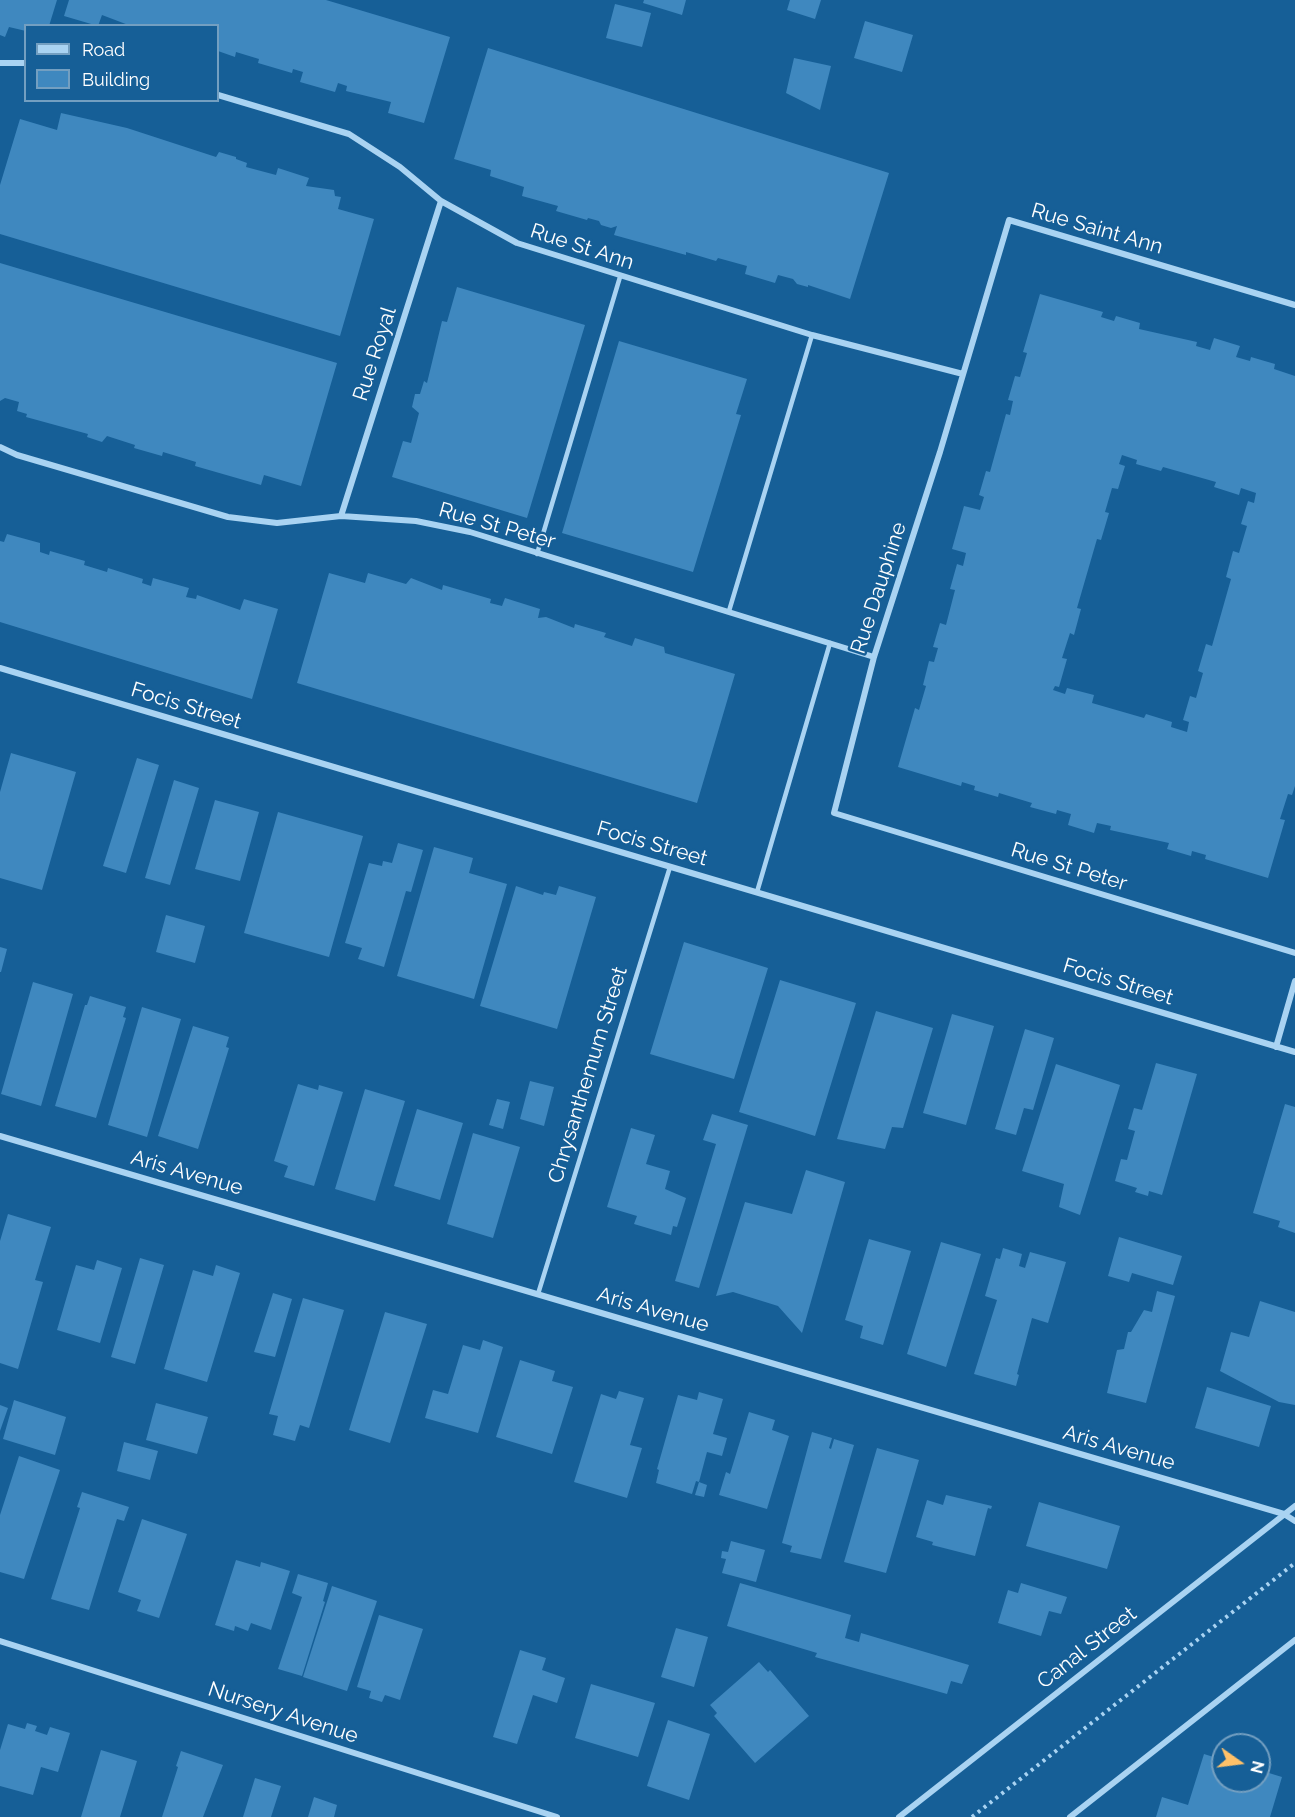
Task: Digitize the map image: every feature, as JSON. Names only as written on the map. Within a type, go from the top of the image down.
[{"type":"street","points":[[0,63],[24,63]]},
{"type":"street","name":"Rue St Ann","points":[[219,94],[349,134],[400,167],[441,201],[517,243],[812,335],[963,374]]},
{"type":"street","name":"Rue Royal","points":[[341,516],[441,201]]},
{"type":"street","name":"Rue Saint Ann","points":[[963,374],[1010,220],[1295,304]]},
{"type":"street","name":"Rue Dauphine","points":[[834,813],[874,657],[963,374]]},
{"type":"street","name":"Rue St Peter","points":[[0,447],[17,455],[228,518],[277,524],[341,516],[416,521],[470,532],[729,610],[874,657]]},
{"type":"street","name":"Focis Street","points":[[0,668],[1295,1052]]},
{"type":"street","name":"Rue St Peter","points":[[834,813],[1295,953]]},
{"type":"street","points":[[1276,1047],[1295,981]]},
{"type":"street","name":"Aris Avenue","points":[[0,1136],[1284,1514],[1295,1521]]},
{"type":"street","name":"Canal Street","points":[[899,1817],[1295,1506]]},
{"type":"street","points":[[1070,1817],[1295,1640]]},
{"type":"street","name":"Nursery Avenue","points":[[0,1641],[556,1817]]},
{"type":"lane","points":[[537,554],[620,276]]},
{"type":"lane","points":[[729,610],[812,335]]},
{"type":"lane","points":[[757,892],[830,643]]},
{"type":"lane","name":"Chrysanthemum Street","points":[[538,1294],[670,867]]},
{"type":"path","points":[[972,1817],[1295,1563]]},
{"type":"building","points":[[0,0],[57,0],[50,24],[24,24],[24,31],[9,27],[5,37],[0,35]]},
{"type":"building","points":[[69,0],[326,0],[450,37],[424,123],[388,113],[391,102],[346,91],[347,86],[338,83],[335,92],[300,82],[303,72],[293,69],[292,73],[258,63],[259,59],[236,52],[235,57],[219,51],[219,24],[126,24],[102,15],[99,24],[91,24],[64,16]]},
{"type":"building","points":[[644,0],[686,0],[682,15],[643,3]]},
{"type":"building","points":[[790,0],[821,0],[815,19],[787,10]]},
{"type":"building","points":[[615,4],[651,13],[642,47],[606,38]]},
{"type":"building","points":[[865,21],[913,35],[902,72],[854,58]]},
{"type":"building","points":[[488,48],[889,173],[850,299],[808,285],[808,287],[797,284],[793,279],[778,275],[775,283],[745,274],[747,266],[718,258],[716,261],[686,252],[686,255],[614,235],[617,226],[611,228],[601,225],[599,221],[556,211],[558,206],[522,196],[524,187],[490,176],[491,170],[454,159]]},
{"type":"building","points":[[794,58],[831,66],[820,110],[786,93]]},
{"type":"building","points":[[61,113],[127,128],[216,157],[219,152],[247,163],[246,167],[276,175],[278,168],[309,178],[306,186],[334,190],[335,196],[341,197],[338,209],[374,219],[340,336],[0,234],[0,185],[20,119],[57,130]]},
{"type":"building","points":[[0,263],[337,363],[301,486],[264,475],[261,485],[195,466],[196,462],[163,452],[162,456],[134,448],[135,445],[107,436],[102,442],[87,437],[88,434],[26,417],[27,414],[17,411],[19,402],[5,398],[0,401]]},
{"type":"building","points":[[457,287],[585,325],[527,518],[392,477],[403,441],[411,443],[419,413],[412,407],[415,394],[420,394],[424,381],[427,383],[442,321],[447,322]]},
{"type":"building","points":[[1040,294],[1103,312],[1101,317],[1114,321],[1116,316],[1140,323],[1139,329],[1197,342],[1196,346],[1210,350],[1214,338],[1240,346],[1236,357],[1250,361],[1251,357],[1275,364],[1274,369],[1295,376],[1295,786],[1292,795],[1288,794],[1280,819],[1285,820],[1268,878],[1205,859],[1206,855],[1192,851],[1191,856],[1167,849],[1169,843],[1110,830],[1111,826],[1097,823],[1094,833],[1068,825],[1071,814],[1057,810],[1056,814],[1030,807],[1032,803],[999,793],[998,797],[974,790],[975,786],[962,782],[961,786],[898,767],[915,708],[919,710],[926,686],[923,685],[929,661],[934,662],[938,648],[933,647],[940,623],[946,625],[955,590],[950,589],[957,564],[963,566],[966,553],[952,549],[964,506],[980,510],[984,497],[979,495],[986,471],[990,472],[1006,414],[1010,415],[1013,401],[1008,400],[1015,376],[1020,377],[1027,353],[1023,352]],"holes":[[[1122,455],[1137,460],[1136,464],[1161,471],[1163,467],[1216,482],[1214,487],[1239,495],[1241,488],[1256,493],[1254,503],[1248,501],[1241,524],[1247,526],[1239,553],[1233,551],[1226,577],[1231,579],[1212,646],[1206,644],[1198,671],[1203,673],[1196,698],[1190,696],[1183,720],[1189,722],[1187,732],[1171,727],[1172,722],[1146,714],[1144,718],[1092,703],[1094,695],[1067,688],[1065,694],[1053,690],[1055,686],[1059,687],[1067,659],[1062,658],[1070,633],[1074,635],[1081,609],[1077,608],[1097,539],[1101,540],[1109,513],[1105,512],[1112,488],[1118,489],[1125,466],[1119,464]]]},
{"type":"building","points":[[619,341],[747,379],[736,414],[741,415],[693,572],[562,533]]},
{"type":"building","points":[[7,534],[40,543],[40,552],[49,555],[50,551],[85,561],[84,565],[107,572],[108,568],[143,579],[142,583],[151,586],[153,578],[189,588],[186,597],[196,599],[197,595],[240,610],[244,599],[278,609],[252,699],[0,622],[0,541],[4,542]]},
{"type":"building","points":[[329,573],[365,583],[368,573],[406,584],[411,578],[442,590],[443,585],[491,599],[490,603],[502,606],[505,598],[540,609],[538,618],[546,617],[574,628],[575,624],[606,633],[604,637],[632,646],[635,638],[664,647],[665,653],[735,674],[697,803],[297,683]]},
{"type":"building","points":[[11,753],[76,772],[42,890],[0,878],[0,792]]},
{"type":"building","points":[[137,758],[159,765],[126,873],[103,866]]},
{"type":"building","points":[[174,780],[199,788],[170,885],[145,878]]},
{"type":"building","points":[[215,800],[259,812],[240,881],[195,869]]},
{"type":"building","points":[[278,812],[363,836],[329,957],[244,933]]},
{"type":"building","points":[[398,843],[423,850],[411,892],[406,891],[384,967],[358,959],[362,948],[345,943],[369,863],[382,866],[383,861],[392,863]]},
{"type":"building","points":[[434,847],[473,858],[469,873],[507,884],[474,999],[397,976]]},
{"type":"building","points":[[516,886],[543,895],[544,892],[556,895],[559,886],[596,897],[557,1029],[480,1006]]},
{"type":"building","points":[[166,915],[205,926],[195,963],[156,952]]},
{"type":"building","points":[[684,942],[768,968],[734,1079],[650,1054]]},
{"type":"building","points":[[0,947],[7,949],[1,972],[0,972]]},
{"type":"building","points":[[780,980],[856,1003],[815,1136],[739,1112]]},
{"type":"building","points":[[33,982],[73,994],[41,1106],[1,1094]]},
{"type":"building","points":[[90,996],[126,1007],[123,1017],[126,1018],[96,1118],[55,1106],[85,1005]]},
{"type":"building","points":[[142,1007],[181,1019],[147,1137],[108,1125]]},
{"type":"building","points":[[876,1011],[933,1028],[903,1128],[892,1127],[885,1149],[837,1139]]},
{"type":"building","points":[[952,1014],[994,1026],[966,1125],[923,1113]]},
{"type":"building","points":[[193,1026],[229,1037],[226,1047],[229,1048],[198,1149],[158,1136]]},
{"type":"building","points":[[1025,1029],[1054,1038],[1033,1110],[1024,1108],[1016,1135],[995,1129]]},
{"type":"building","points":[[1156,1063],[1197,1074],[1162,1195],[1149,1191],[1148,1196],[1135,1192],[1137,1188],[1115,1181],[1121,1159],[1127,1160],[1135,1131],[1128,1129],[1134,1108],[1142,1110]]},
{"type":"building","points":[[1056,1064],[1120,1085],[1080,1215],[1059,1207],[1064,1184],[1022,1171]]},
{"type":"building","points":[[530,1081],[554,1087],[544,1126],[520,1119]]},
{"type":"building","points":[[298,1084],[318,1090],[319,1085],[343,1092],[314,1186],[284,1177],[288,1166],[274,1161]]},
{"type":"building","points":[[365,1089],[405,1101],[375,1201],[335,1189]]},
{"type":"building","points":[[497,1099],[510,1102],[503,1129],[489,1125]]},
{"type":"building","points":[[1285,1104],[1295,1107],[1295,1233],[1278,1227],[1280,1221],[1253,1213]]},
{"type":"building","points":[[417,1109],[463,1123],[440,1200],[394,1186]]},
{"type":"building","points":[[712,1114],[748,1125],[699,1288],[675,1281],[716,1144],[703,1140]]},
{"type":"building","points":[[631,1128],[655,1135],[646,1164],[670,1171],[665,1189],[686,1198],[677,1227],[673,1226],[671,1235],[634,1224],[637,1216],[607,1207]]},
{"type":"building","points":[[473,1133],[520,1147],[493,1238],[447,1224]]},
{"type":"building","points":[[806,1170],[845,1182],[802,1333],[778,1306],[733,1292],[716,1296],[745,1202],[792,1214]]},
{"type":"building","points":[[8,1214],[51,1227],[35,1280],[43,1282],[18,1369],[0,1363],[0,1241]]},
{"type":"building","points":[[1119,1237],[1182,1256],[1173,1285],[1132,1273],[1129,1282],[1108,1276]]},
{"type":"building","points":[[869,1239],[911,1251],[883,1345],[860,1338],[863,1326],[845,1320]]},
{"type":"building","points":[[941,1242],[981,1254],[946,1367],[907,1354]]},
{"type":"building","points":[[1003,1248],[1022,1254],[1019,1266],[1025,1268],[1030,1252],[1066,1262],[1048,1323],[1032,1318],[1016,1386],[974,1374],[997,1300],[985,1296],[996,1258],[1000,1259]]},
{"type":"building","points":[[140,1258],[164,1265],[135,1364],[111,1357]]},
{"type":"building","points":[[97,1260],[122,1268],[100,1343],[57,1330],[76,1265],[94,1270]]},
{"type":"building","points":[[216,1265],[240,1273],[207,1382],[164,1369],[193,1270],[213,1276]]},
{"type":"building","points":[[1157,1291],[1175,1296],[1146,1403],[1107,1393],[1117,1350],[1124,1349],[1128,1332],[1131,1332],[1144,1310],[1152,1312]]},
{"type":"building","points":[[273,1293],[292,1299],[275,1357],[254,1352]]},
{"type":"building","points":[[303,1298],[344,1310],[309,1428],[300,1425],[295,1441],[273,1435],[278,1416],[269,1414]]},
{"type":"building","points":[[1260,1301],[1295,1312],[1295,1405],[1279,1402],[1220,1371],[1231,1332],[1249,1337]]},
{"type":"building","points":[[385,1312],[427,1324],[390,1443],[349,1430]]},
{"type":"building","points":[[483,1340],[503,1347],[478,1433],[425,1418],[433,1390],[448,1394],[463,1345],[480,1350]]},
{"type":"building","points":[[520,1360],[555,1371],[552,1381],[573,1387],[552,1454],[496,1437]]},
{"type":"building","points":[[1207,1387],[1271,1406],[1259,1447],[1195,1428]]},
{"type":"building","points":[[619,1391],[644,1398],[630,1445],[642,1448],[627,1498],[574,1482],[601,1394],[616,1399]]},
{"type":"building","points":[[699,1392],[723,1399],[713,1434],[727,1438],[722,1456],[707,1452],[699,1482],[696,1481],[692,1494],[656,1483],[659,1470],[657,1469],[678,1395],[697,1400]]},
{"type":"building","points":[[14,1400],[66,1417],[55,1455],[3,1439]]},
{"type":"building","points":[[156,1403],[208,1417],[197,1454],[146,1440]]},
{"type":"building","points":[[0,1405],[8,1408],[0,1431]]},
{"type":"building","points":[[749,1412],[775,1420],[772,1430],[789,1436],[767,1509],[719,1495],[726,1472],[730,1474]]},
{"type":"building","points":[[812,1432],[832,1438],[829,1448],[831,1449],[834,1439],[854,1445],[821,1559],[790,1552],[792,1546],[782,1543]]},
{"type":"building","points":[[124,1442],[158,1451],[150,1480],[117,1471]]},
{"type":"building","points":[[877,1448],[919,1460],[886,1573],[844,1562]]},
{"type":"building","points":[[19,1456],[60,1470],[24,1579],[0,1572],[0,1515]]},
{"type":"building","points":[[699,1482],[707,1485],[704,1497],[695,1495]]},
{"type":"building","points":[[82,1492],[129,1507],[124,1521],[117,1519],[89,1610],[51,1599],[80,1508],[77,1507]]},
{"type":"building","points":[[946,1495],[992,1506],[991,1509],[988,1508],[975,1556],[932,1545],[933,1542],[916,1537],[927,1500],[943,1505]]},
{"type":"building","points":[[1039,1502],[1120,1526],[1107,1569],[1026,1546]]},
{"type":"building","points":[[142,1519],[187,1534],[159,1618],[137,1611],[141,1600],[118,1592]]},
{"type":"building","points":[[731,1541],[765,1550],[756,1582],[722,1573],[726,1559],[721,1558],[722,1551],[728,1552]]},
{"type":"building","points":[[236,1560],[260,1567],[261,1562],[290,1571],[271,1630],[251,1623],[248,1631],[235,1626],[234,1631],[215,1625]]},
{"type":"building","points":[[298,1574],[328,1583],[323,1601],[325,1602],[302,1676],[278,1669],[302,1597],[292,1593]]},
{"type":"building","points":[[740,1583],[851,1615],[845,1638],[859,1642],[861,1633],[969,1665],[962,1684],[951,1681],[947,1694],[815,1657],[817,1653],[727,1626]]},
{"type":"building","points":[[1021,1583],[1067,1597],[1061,1614],[1049,1611],[1041,1636],[998,1623],[1008,1590],[1018,1593]]},
{"type":"building","points":[[332,1586],[377,1601],[347,1691],[303,1677]]},
{"type":"building","points":[[379,1615],[423,1629],[400,1700],[385,1695],[382,1702],[369,1698],[371,1691],[357,1687]]},
{"type":"building","points":[[676,1628],[708,1637],[694,1687],[661,1677]]},
{"type":"building","points":[[520,1650],[546,1658],[542,1670],[565,1678],[557,1703],[533,1695],[517,1744],[493,1737]]},
{"type":"building","points":[[759,1662],[768,1672],[770,1670],[809,1716],[755,1763],[714,1716],[717,1713],[710,1705]]},
{"type":"building","points":[[591,1684],[655,1703],[638,1757],[575,1738]]},
{"type":"building","points":[[668,1720],[710,1734],[689,1800],[647,1786]]},
{"type":"building","points":[[27,1723],[37,1726],[35,1731],[47,1735],[50,1727],[70,1733],[58,1772],[41,1767],[33,1795],[0,1786],[0,1750],[8,1724],[25,1729]]},
{"type":"building","points":[[101,1750],[137,1761],[120,1817],[81,1817]]},
{"type":"building","points":[[181,1751],[223,1765],[203,1817],[162,1817]]},
{"type":"building","points":[[1204,1754],[1211,1756],[1211,1793],[1271,1793],[1271,1774],[1282,1777],[1270,1817],[1156,1817],[1162,1797],[1188,1805]]},
{"type":"building","points":[[255,1778],[281,1786],[271,1817],[243,1817]]},
{"type":"building","points":[[314,1797],[337,1805],[334,1817],[308,1817]]}]
